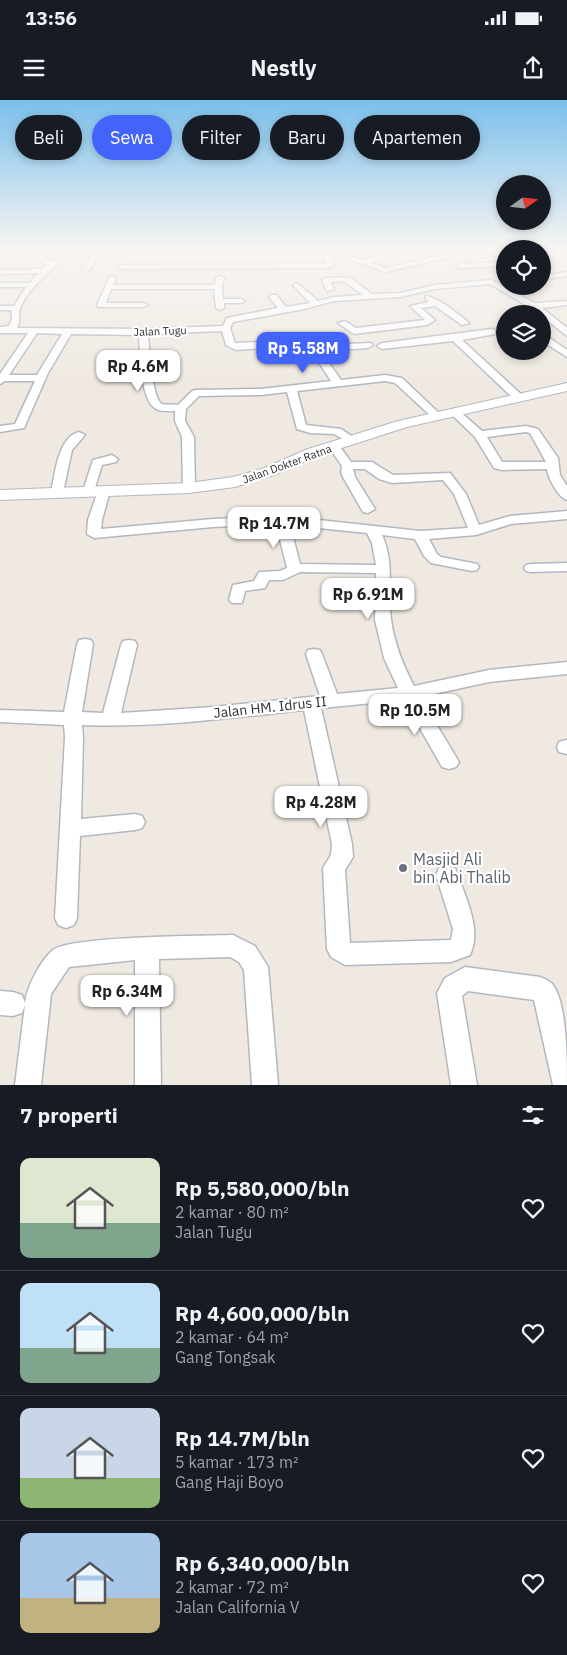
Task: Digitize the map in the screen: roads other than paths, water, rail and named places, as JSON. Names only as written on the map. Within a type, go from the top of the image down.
[{"type":"street","points":[[11,330],[15,325],[16,308],[19,295],[22,293]]},
{"type":"street","points":[[105,293],[100,304],[104,306],[144,306]]},
{"type":"street","points":[[219,293],[220,305],[241,301]]},
{"type":"street","points":[[303,293],[314,305]]},
{"type":"street","points":[[365,293],[371,297]]},
{"type":"street","name":"Jalan Tugu","points":[[0,330],[142,332],[226,328],[230,320],[239,317],[314,305],[334,299],[403,293]]},
{"type":"street","points":[[422,293],[465,323]]},
{"type":"street","points":[[512,293],[532,305]]},
{"type":"street","points":[[273,297],[284,310]]},
{"type":"street","points":[[380,330],[431,320],[414,306],[438,303]]},
{"type":"street","points":[[551,306],[567,304]]},
{"type":"street","points":[[0,308],[16,308]]},
{"type":"street","points":[[392,315],[406,324]]},
{"type":"street","points":[[551,320],[567,333]]},
{"type":"street","points":[[420,322],[431,332]]},
{"type":"street","points":[[342,323],[354,331],[380,330],[455,338],[492,332]]},
{"type":"street","points":[[226,328],[231,344],[236,347],[261,345],[268,346],[279,354],[315,354],[321,356],[337,382]]},
{"type":"street","points":[[380,330],[401,335]]},
{"type":"street","points":[[1,380],[34,331]]},
{"type":"street","points":[[0,429],[20,426],[40,381],[68,331]]},
{"type":"street","points":[[142,332],[153,401],[160,406],[181,408]]},
{"type":"street","points":[[455,338],[519,398]]},
{"type":"street","points":[[551,342],[567,354]]},
{"type":"street","points":[[315,354],[324,348],[368,345]]},
{"type":"street","points":[[189,488],[188,437],[180,421],[181,408],[196,393],[248,393],[385,378],[398,380],[437,416]]},
{"type":"street","points":[[1,380],[40,381]]},
{"type":"street","name":"Jalan Dokter Ratna","points":[[0,495],[189,488],[219,485],[250,479],[314,452],[403,424],[567,386]]},
{"type":"street","points":[[291,388],[301,427],[310,430],[337,431],[352,441]]},
{"type":"street","points":[[454,412],[480,435],[498,464],[502,466],[553,465]]},
{"type":"street","points":[[480,435],[526,429],[534,431],[547,450],[553,465],[554,475],[567,496]]},
{"type":"street","points":[[57,492],[66,449],[79,435]]},
{"type":"street","points":[[334,446],[348,466],[348,477],[368,509]]},
{"type":"street","points":[[112,459],[97,463],[94,534],[213,523],[282,520],[420,535],[476,531],[510,520],[567,515]]},
{"type":"street","points":[[348,466],[368,465],[383,476],[392,479],[446,476],[464,502],[468,516],[476,531]]},
{"type":"street","points":[[282,520],[295,569]]},
{"type":"street","points":[[373,531],[382,551],[384,569],[383,620],[392,656],[410,693],[449,762]]},
{"type":"street","points":[[420,535],[431,556],[436,560],[472,567]]},
{"type":"street","points":[[531,568],[567,567]]},
{"type":"street","points":[[237,600],[238,588],[260,585],[263,576],[287,575],[295,569],[384,569]]},
{"type":"street","points":[[66,918],[74,737],[72,719],[85,644]]},
{"type":"street","points":[[110,720],[129,645]]},
{"type":"street","points":[[314,654],[342,844],[342,857],[334,868],[339,949],[345,954],[451,951],[462,947],[464,929],[447,875]]},
{"type":"street","name":"Jalan HM. Idrus II","points":[[0,716],[110,720],[213,713],[410,693],[489,676],[567,668]]},
{"type":"street","points":[[69,829],[135,822]]},
{"type":"street","points":[[28,1085],[39,990],[62,957],[94,952],[147,948],[233,946],[247,954],[256,967],[265,1085]]},
{"type":"street","points":[[147,948],[148,1085]]},
{"type":"street","points":[[464,1085],[449,993],[454,986],[465,979],[540,989],[546,994],[566,1085]]},
{"type":"place","name":"Masjid Ali bin Abi Thalib","points":[[403,868]]}]
